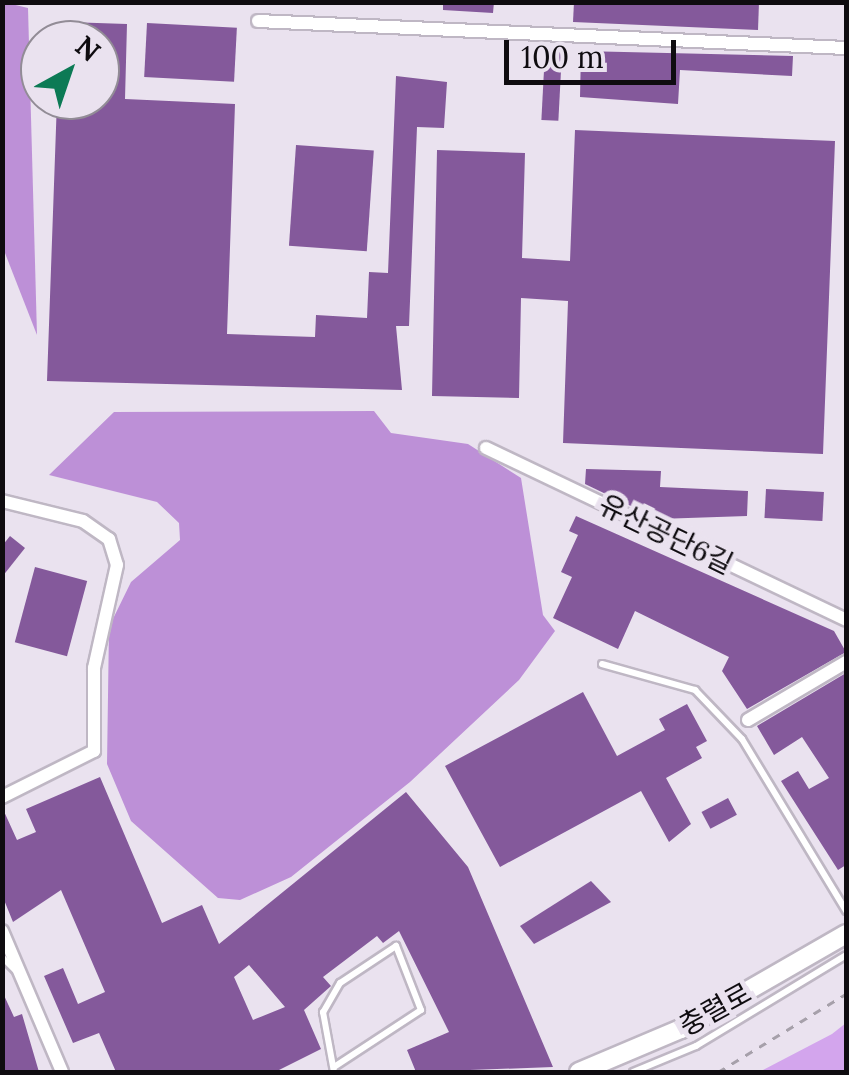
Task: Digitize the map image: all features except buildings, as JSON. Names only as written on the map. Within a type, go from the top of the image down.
[{"type":"main road","name":"충렬로","points":[[579,1072],[681,1030],[846,934]]},
{"type":"street","points":[[258,20],[846,48]]},
{"type":"street","name":"유산공단6길","points":[[486,448],[846,620]]},
{"type":"street","points":[[2,501],[83,521],[109,540],[117,565],[94,668],[94,751],[2,797]]},
{"type":"street","points":[[748,720],[846,662]]},
{"type":"street","points":[[2,931],[62,1072]]},
{"type":"lane","points":[[602,664],[694,690],[742,739],[846,910]]},
{"type":"lane","points":[[396,946],[422,1010],[334,1070],[323,1012],[340,984],[396,946]]},
{"type":"lane","points":[[633,1072],[696,1046],[846,955]]},
{"type":"lane","points":[[2,957],[19,975]]},
{"type":"path","points":[[718,1072],[846,994]]},
{"type":"shaded area","points":[[3,2],[28,8],[28,20],[20,20],[20,120],[31,120],[37,335],[3,248]]},
{"type":"shaded area","points":[[374,411],[391,433],[468,444],[521,478],[543,615],[555,631],[519,680],[410,782],[291,877],[240,900],[218,898],[131,821],[107,764],[109,627],[131,582],[180,540],[179,523],[157,502],[49,475],[114,412]]},
{"type":"shaded area","points":[[846,1023],[846,1072],[759,1072],[832,1034]]}]
